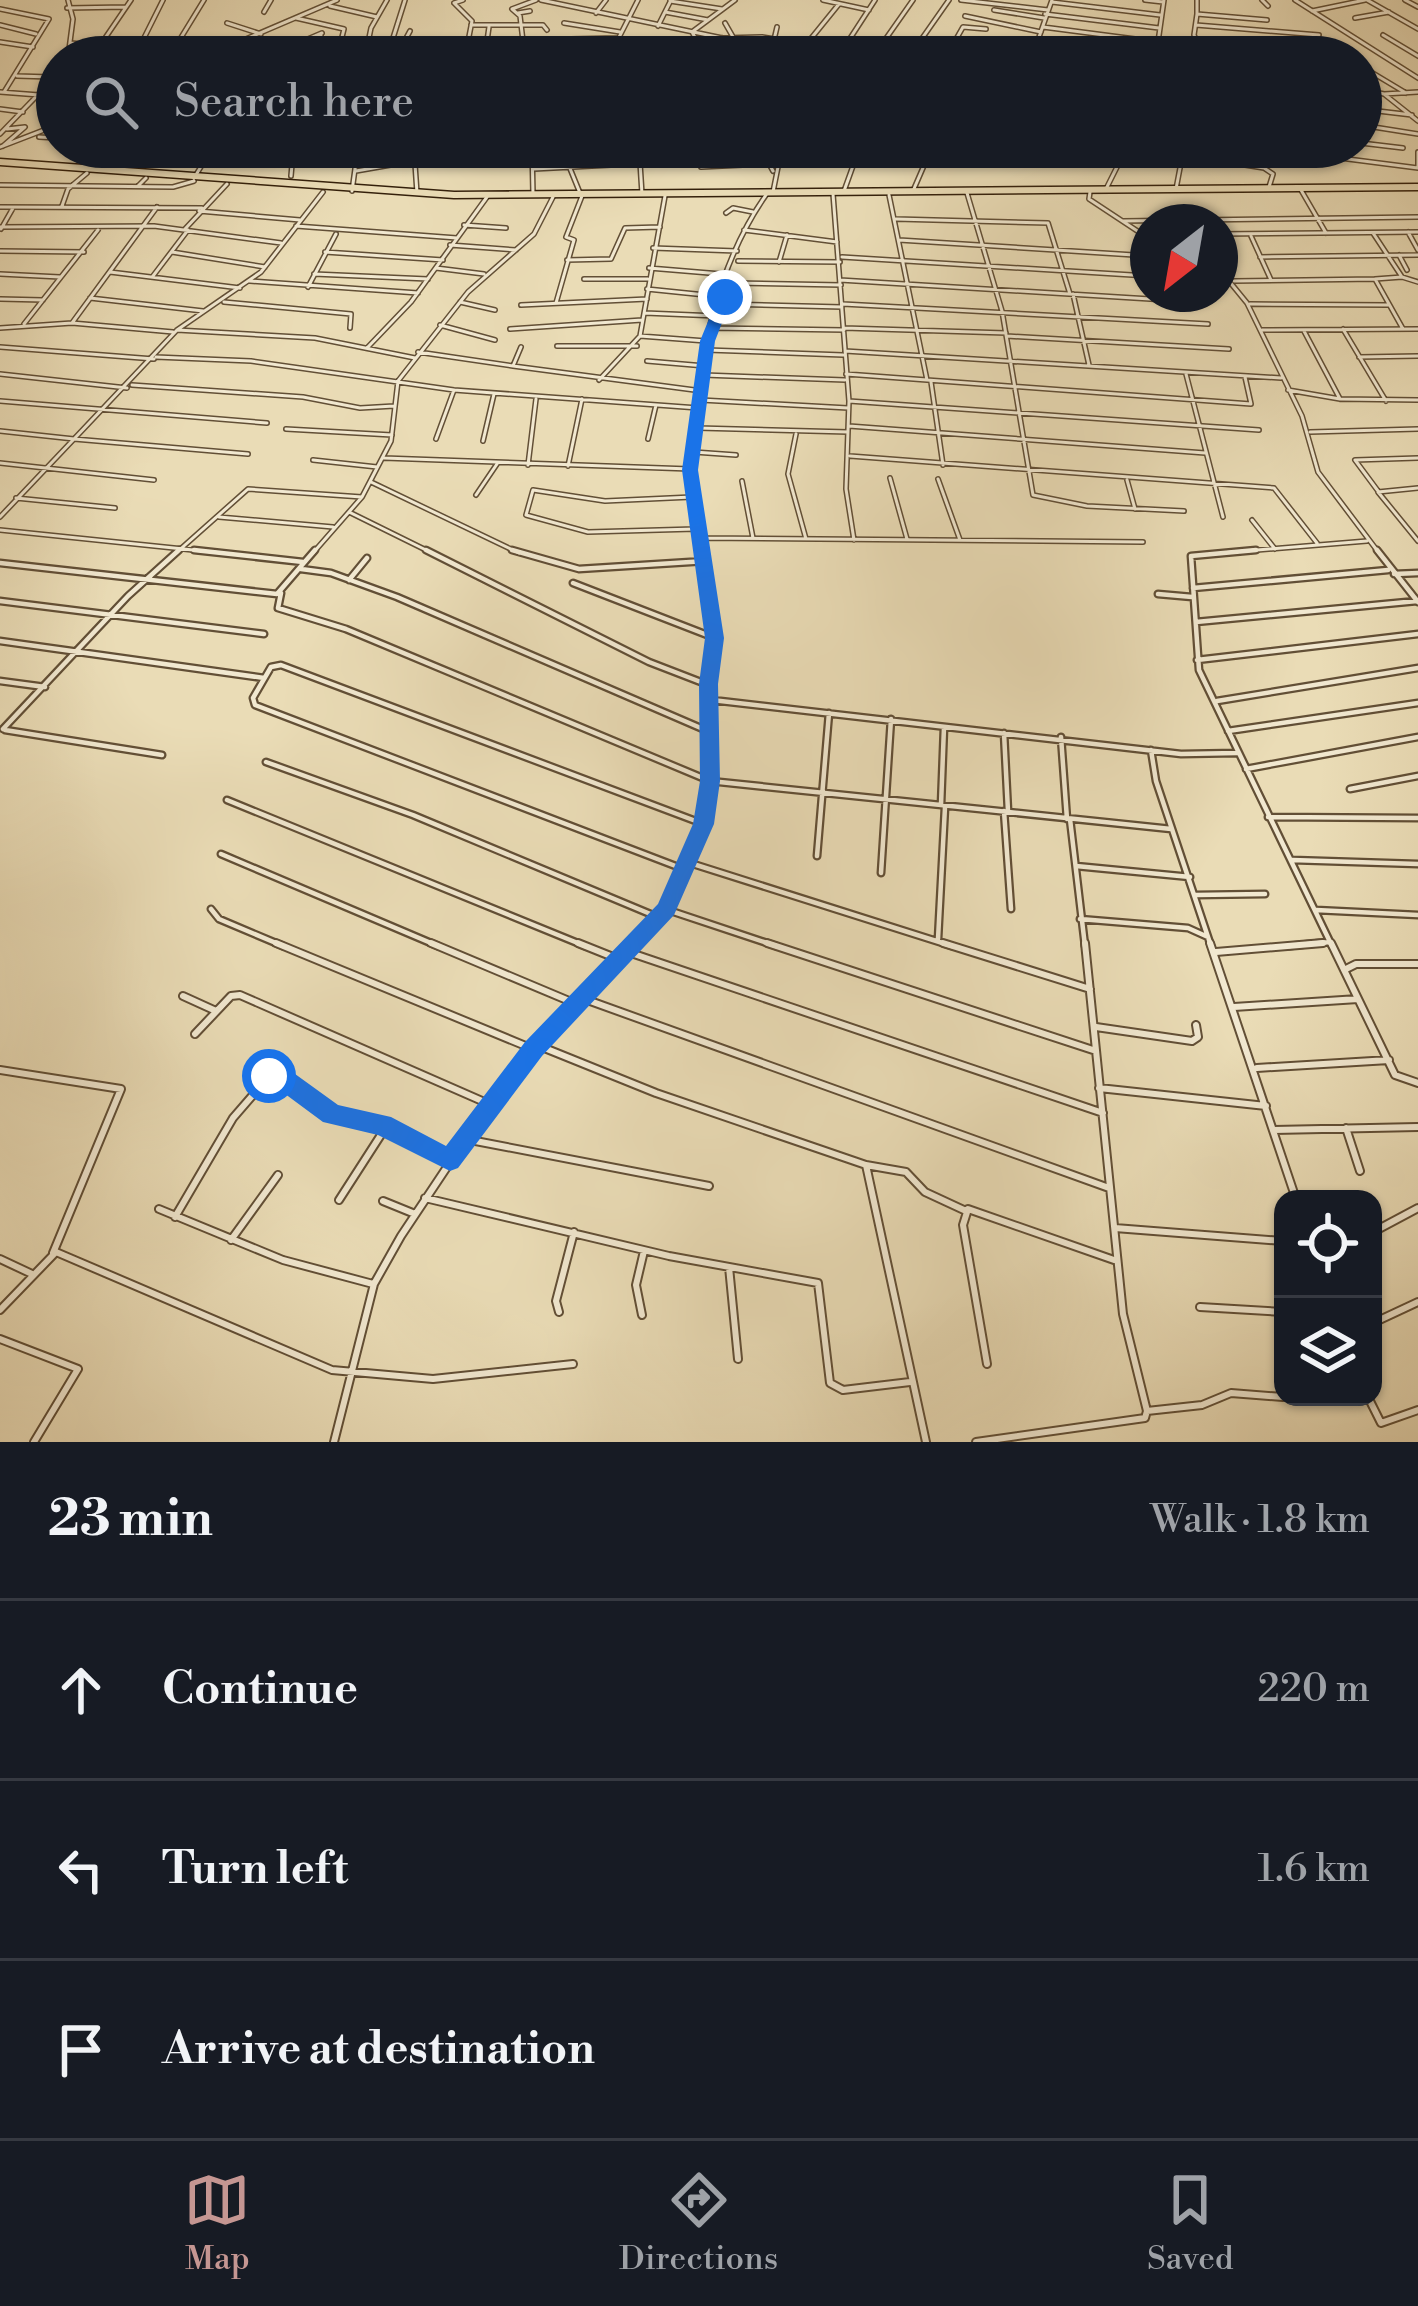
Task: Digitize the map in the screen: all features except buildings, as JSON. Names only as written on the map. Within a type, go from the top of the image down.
[{"type":"highway","points":[[0,164],[36,167]]},
{"type":"highway","points":[[49,168],[417,194],[1418,189]]},
{"type":"highway","points":[[86,171],[194,180],[216,188],[227,184],[487,197],[1418,189]]},
{"type":"street","points":[[68,0],[74,19],[71,36]]},
{"type":"street","points":[[106,36],[130,0]]},
{"type":"street","points":[[145,36],[164,0]]},
{"type":"street","points":[[182,36],[204,0]]},
{"type":"street","points":[[263,12],[271,0]]},
{"type":"street","points":[[256,36],[337,0]]},
{"type":"street","points":[[371,36],[387,0]]},
{"type":"street","points":[[394,36],[405,0]]},
{"type":"street","points":[[463,0],[454,4],[471,26],[470,36]]},
{"type":"street","points":[[523,36],[518,13],[512,8],[538,0],[712,36]]},
{"type":"street","points":[[596,13],[606,0]]},
{"type":"street","points":[[619,35],[638,0]]},
{"type":"street","points":[[658,26],[671,0],[722,9]]},
{"type":"street","points":[[692,32],[734,0]]},
{"type":"street","points":[[823,0],[869,10]]},
{"type":"street","points":[[851,36],[875,0]]},
{"type":"street","points":[[888,36],[913,0]]},
{"type":"street","points":[[924,36],[949,0]]},
{"type":"street","points":[[961,0],[1159,28]]},
{"type":"street","points":[[1144,0],[1164,1],[1158,36]]},
{"type":"street","points":[[1196,36],[1197,0]]},
{"type":"street","points":[[1262,0],[1268,6]]},
{"type":"street","points":[[1295,0],[1352,36]]},
{"type":"street","points":[[1330,0],[1339,4]]},
{"type":"street","points":[[1312,11],[1367,0],[1418,29]]},
{"type":"street","points":[[1405,0],[1418,7]]},
{"type":"street","points":[[1040,36],[1052,1],[1160,15]]},
{"type":"street","points":[[813,36],[839,4]]},
{"type":"street","points":[[326,5],[377,17]]},
{"type":"street","points":[[67,8],[126,7]]},
{"type":"street","points":[[0,9],[48,18],[17,76],[2,92]]},
{"type":"street","points":[[518,13],[530,10]]},
{"type":"street","points":[[994,10],[1046,14]]},
{"type":"street","points":[[665,12],[708,20]]},
{"type":"street","points":[[1355,18],[1389,12]]},
{"type":"street","points":[[1197,14],[1267,20]]},
{"type":"street","points":[[965,16],[1100,36]]},
{"type":"street","points":[[296,18],[344,29],[342,36]]},
{"type":"street","points":[[725,22],[733,36]]},
{"type":"street","points":[[227,23],[261,34]]},
{"type":"street","points":[[564,23],[619,35]]},
{"type":"street","points":[[321,36],[324,24]]},
{"type":"street","points":[[0,25],[36,34]]},
{"type":"street","points":[[471,26],[543,25],[547,29]]},
{"type":"street","points":[[1196,25],[1318,34]]},
{"type":"street","points":[[958,36],[964,26],[986,29]]},
{"type":"street","points":[[488,36],[489,27]]},
{"type":"street","points":[[775,36],[777,27]]},
{"type":"street","points":[[407,36],[410,31]]},
{"type":"street","points":[[692,32],[694,36]]},
{"type":"street","points":[[315,36],[322,33]]},
{"type":"street","points":[[609,36],[619,35]]},
{"type":"street","points":[[1383,35],[1418,56]]},
{"type":"street","points":[[0,42],[33,47]]},
{"type":"street","points":[[1382,55],[1418,78]]},
{"type":"street","points":[[17,76],[36,76]]},
{"type":"street","points":[[1382,79],[1406,93]]},
{"type":"street","points":[[2,92],[36,95]]},
{"type":"street","points":[[1384,94],[1418,92]]},
{"type":"street","points":[[1384,94],[1418,121]]},
{"type":"street","points":[[0,134],[36,98]]},
{"type":"street","points":[[1407,110],[1418,109]]},
{"type":"street","points":[[0,110],[23,112]]},
{"type":"street","points":[[1382,111],[1412,115]]},
{"type":"street","points":[[2,147],[25,128],[5,129]]},
{"type":"street","points":[[1382,128],[1418,134]]},
{"type":"street","points":[[2,147],[34,136]]},
{"type":"street","points":[[1382,146],[1403,148]]},
{"type":"street","points":[[1382,165],[1418,167],[1418,152]]},
{"type":"street","points":[[62,206],[88,168]]},
{"type":"street","points":[[0,185],[138,187],[194,180],[201,168]]},
{"type":"street","points":[[292,168],[292,176]]},
{"type":"street","points":[[352,191],[356,168]]},
{"type":"street","points":[[356,171],[382,168]]},
{"type":"street","points":[[416,168],[417,194]]},
{"type":"street","points":[[533,194],[534,169],[545,168]]},
{"type":"street","points":[[556,303],[574,240],[566,237],[581,195],[569,168]]},
{"type":"street","points":[[640,168],[642,194]]},
{"type":"street","points":[[770,168],[773,171]]},
{"type":"street","points":[[334,1442],[374,1284],[415,1214],[489,1104],[535,1047],[667,909],[703,824],[710,781],[709,684],[715,638],[690,470],[707,341],[745,230],[770,193],[774,168]]},
{"type":"street","points":[[844,191],[852,168]]},
{"type":"street","points":[[913,191],[925,168]]},
{"type":"street","points":[[1106,189],[1117,168]]},
{"type":"street","points":[[1176,188],[1180,168]]},
{"type":"street","points":[[1264,168],[1273,174],[1269,188]]},
{"type":"street","points":[[1400,168],[1400,187]]},
{"type":"street","points":[[138,187],[146,178]]},
{"type":"street","points":[[153,276],[216,188]]},
{"type":"street","points":[[1301,190],[1325,233]]},
{"type":"street","points":[[0,517],[44,467],[129,386],[176,331],[265,267],[323,192]]},
{"type":"street","points":[[1090,192],[1089,200],[1130,226]]},
{"type":"street","points":[[967,193],[1003,311],[1033,495],[1184,511]]},
{"type":"street","points":[[833,194],[848,404],[846,489],[854,540]]},
{"type":"street","points":[[890,195],[936,408],[943,465]]},
{"type":"street","points":[[599,380],[637,346],[665,196]]},
{"type":"street","points":[[367,349],[418,292],[487,197]]},
{"type":"street","points":[[553,197],[534,234],[460,302],[398,381],[392,435],[383,458],[350,512],[281,593],[278,608],[346,629],[710,781],[1171,830]]},
{"type":"street","points":[[72,323],[158,206]]},
{"type":"street","points":[[0,207],[158,206],[337,232],[457,238]]},
{"type":"street","points":[[0,228],[13,208]]},
{"type":"street","points":[[726,213],[753,212]]},
{"type":"street","points":[[1123,221],[1418,218]]},
{"type":"street","points":[[896,219],[1048,223],[1067,272],[1089,366]]},
{"type":"street","points":[[464,225],[506,228]]},
{"type":"street","points":[[0,228],[146,226],[284,243]]},
{"type":"street","points":[[567,260],[611,260],[626,227],[660,227]]},
{"type":"street","points":[[24,324],[99,230]]},
{"type":"street","points":[[745,230],[837,242]]},
{"type":"street","points":[[308,287],[337,232]]},
{"type":"street","points":[[1260,257],[1418,252],[1408,232]]},
{"type":"street","points":[[1238,234],[1418,232]]},
{"type":"street","points":[[1373,233],[1402,277]]},
{"type":"street","points":[[1250,234],[1271,280]]},
{"type":"street","points":[[779,262],[787,235]]},
{"type":"street","points":[[899,240],[1130,255]]},
{"type":"street","points":[[451,245],[516,250]]},
{"type":"street","points":[[653,248],[740,251]]},
{"type":"street","points":[[0,250],[84,252]]},
{"type":"street","points":[[325,252],[442,260]]},
{"type":"street","points":[[172,253],[265,267]]},
{"type":"street","points":[[1399,255],[1407,269]]},
{"type":"street","points":[[738,261],[904,261],[1130,275]]},
{"type":"street","points":[[436,268],[487,275]]},
{"type":"street","points":[[649,268],[733,274]]},
{"type":"street","points":[[110,272],[240,288]]},
{"type":"street","points":[[0,274],[63,277]]},
{"type":"street","points":[[314,274],[428,279]]},
{"type":"street","points":[[1238,280],[1402,277],[1418,282]]},
{"type":"street","points":[[584,279],[648,278]]},
{"type":"street","points":[[1375,279],[1403,329]]},
{"type":"street","points":[[250,281],[418,292]]},
{"type":"street","points":[[730,283],[910,284],[1130,298]]},
{"type":"street","points":[[1238,287],[1308,432],[1318,472],[1418,602]]},
{"type":"street","points":[[647,290],[725,297]]},
{"type":"street","points":[[89,298],[203,311]]},
{"type":"street","points":[[0,299],[43,300]]},
{"type":"street","points":[[521,304],[647,299]]},
{"type":"street","points":[[222,301],[241,308],[351,314],[350,328]]},
{"type":"street","points":[[460,302],[495,310]]},
{"type":"street","points":[[1247,303],[1388,305]]},
{"type":"street","points":[[722,304],[914,307],[1208,324]]},
{"type":"street","points":[[645,313],[717,316]]},
{"type":"street","points":[[510,329],[644,320]]},
{"type":"street","points":[[0,328],[72,323],[315,338],[367,349],[702,392]]},
{"type":"street","points":[[440,325],[495,340]]},
{"type":"street","points":[[712,328],[917,330],[1229,349]]},
{"type":"street","points":[[1343,329],[1386,401]]},
{"type":"street","points":[[1260,330],[1418,329]]},
{"type":"street","points":[[1304,330],[1340,399]]},
{"type":"street","points":[[640,336],[707,341]]},
{"type":"street","points":[[557,346],[637,346]]},
{"type":"street","points":[[0,347],[251,361],[454,391],[698,408]]},
{"type":"street","points":[[513,366],[521,347]]},
{"type":"street","points":[[707,350],[1010,359],[1280,379]]},
{"type":"street","points":[[1359,357],[1415,356],[1418,368]]},
{"type":"street","points":[[647,361],[705,366]]},
{"type":"street","points":[[0,374],[303,397],[360,408],[394,406]]},
{"type":"street","points":[[1186,374],[1222,517]]},
{"type":"street","points":[[704,375],[929,380],[1251,404],[1245,376]]},
{"type":"street","points":[[1288,389],[1340,399],[1418,400]]},
{"type":"street","points":[[436,439],[454,391]]},
{"type":"street","points":[[483,441],[494,394]]},
{"type":"street","points":[[528,465],[537,397]]},
{"type":"street","points":[[568,466],[581,399]]},
{"type":"street","points":[[701,400],[936,408],[1259,430]]},
{"type":"street","points":[[0,401],[267,423]]},
{"type":"street","points":[[648,439],[656,405]]},
{"type":"street","points":[[697,428],[796,434],[849,429],[1205,453]]},
{"type":"street","points":[[1308,432],[1418,429]]},
{"type":"street","points":[[286,430],[392,435]]},
{"type":"street","points":[[0,431],[248,454]]},
{"type":"street","points":[[796,434],[788,474],[806,539]]},
{"type":"street","points":[[692,452],[736,455]]},
{"type":"street","points":[[850,456],[1277,489],[1317,543]]},
{"type":"street","points":[[383,458],[690,470]]},
{"type":"street","points":[[1418,458],[1355,460],[1418,541]]},
{"type":"street","points":[[313,460],[376,467]]},
{"type":"street","points":[[0,463],[154,479]]},
{"type":"street","points":[[476,495],[496,464]]},
{"type":"street","points":[[890,478],[907,539]]},
{"type":"street","points":[[1127,478],[1136,509]]},
{"type":"street","points":[[938,479],[960,540]]},
{"type":"street","points":[[742,481],[753,538]]},
{"type":"street","points":[[369,482],[420,498],[544,563],[625,568],[706,561]]},
{"type":"street","points":[[2,729],[112,612],[252,488],[362,496]]},
{"type":"street","points":[[1378,491],[1418,488]]},
{"type":"street","points":[[692,497],[590,500],[533,490],[526,515],[552,526],[606,534],[698,529]]},
{"type":"street","points":[[0,500],[115,508]]},
{"type":"street","points":[[350,512],[649,662],[709,684]]},
{"type":"street","points":[[217,516],[333,527]]},
{"type":"street","points":[[1252,520],[1275,548]]},
{"type":"street","points":[[0,530],[184,547],[302,565],[349,580],[710,733]]},
{"type":"street","points":[[700,538],[1143,542]]},
{"type":"street","points":[[1367,541],[1191,556],[1197,660],[1237,753],[1389,1060],[1401,1081],[1418,1083]]},
{"type":"street","points":[[349,580],[367,558]]},
{"type":"street","points":[[0,563],[281,593]]},
{"type":"street","points":[[1193,588],[1418,573]]},
{"type":"street","points":[[573,583],[715,638]]},
{"type":"street","points":[[1158,594],[1192,598]]},
{"type":"street","points":[[0,601],[264,634]]},
{"type":"street","points":[[1195,622],[1418,602]]},
{"type":"street","points":[[1197,660],[1418,634]]},
{"type":"street","points":[[0,641],[264,678]]},
{"type":"street","points":[[703,824],[514,756],[323,678],[276,665],[253,698],[255,705],[688,866],[1090,989]]},
{"type":"street","points":[[1214,702],[1418,668]]},
{"type":"street","points":[[0,682],[44,687]]},
{"type":"street","points":[[710,700],[1061,736],[1151,750],[1237,753]]},
{"type":"street","points":[[1227,731],[1418,703]]},
{"type":"street","points":[[817,856],[829,713]]},
{"type":"street","points":[[881,873],[891,719]]},
{"type":"street","points":[[938,939],[945,724]]},
{"type":"street","points":[[2,729],[162,755]]},
{"type":"street","points":[[1004,731],[1011,909]]},
{"type":"street","points":[[976,1442],[1145,1418],[1148,1411],[1126,1352],[1114,1260],[1096,1027],[1079,919],[1061,736]]},
{"type":"street","points":[[1245,769],[1418,737]]},
{"type":"street","points":[[1151,750],[1171,830],[1293,1190]]},
{"type":"street","points":[[266,762],[413,815],[660,918]]},
{"type":"street","points":[[1350,789],[1418,776]]},
{"type":"street","points":[[227,800],[619,959]]},
{"type":"street","points":[[1268,817],[1418,818]]},
{"type":"street","points":[[220,854],[576,1000],[1111,1189]]},
{"type":"street","points":[[1292,860],[1418,864]]},
{"type":"street","points":[[1076,866],[1190,877]]},
{"type":"street","points":[[1196,895],[1265,894]]},
{"type":"street","points":[[211,908],[219,919],[311,962],[586,1069],[866,1165],[905,1172],[925,1192],[966,1211],[973,1209],[1114,1260]]},
{"type":"street","points":[[667,909],[1096,1051]]},
{"type":"street","points":[[1315,910],[1418,915]]},
{"type":"street","points":[[1079,919],[1188,928],[1208,937]]},
{"type":"street","points":[[1214,952],[1330,942]]},
{"type":"street","points":[[629,952],[1102,1113]]},
{"type":"street","points":[[1344,970],[1356,964],[1418,964]]},
{"type":"street","points":[[195,1034],[231,996],[240,995],[489,1104]]},
{"type":"street","points":[[183,996],[216,1011]]},
{"type":"street","points":[[1234,1007],[1358,999]]},
{"type":"street","points":[[1096,1027],[1192,1040],[1198,1037],[1196,1025]]},
{"type":"street","points":[[1254,1068],[1389,1060]]},
{"type":"street","points":[[0,1070],[121,1089],[53,1253],[0,1310]]},
{"type":"street","points":[[176,1217],[195,1171],[223,1141],[253,1091],[272,1073],[332,1115],[386,1127],[450,1160]]},
{"type":"street","points":[[1100,1088],[1266,1106]]},
{"type":"street","points":[[339,1200],[386,1127]]},
{"type":"street","points":[[1274,1130],[1418,1127]]},
{"type":"street","points":[[1346,1128],[1360,1172]]},
{"type":"street","points":[[465,1139],[709,1186]]},
{"type":"street","points":[[866,1165],[926,1442]]},
{"type":"street","points":[[231,1240],[239,1221],[278,1175]]},
{"type":"street","points":[[425,1198],[818,1283],[828,1377],[834,1388],[910,1382]]},
{"type":"street","points":[[383,1201],[415,1214]]},
{"type":"street","points":[[1382,1227],[1418,1208]]},
{"type":"street","points":[[159,1209],[323,1274],[374,1284]]},
{"type":"street","points":[[966,1211],[963,1226],[987,1364]]},
{"type":"street","points":[[1115,1228],[1274,1239]]},
{"type":"street","points":[[559,1312],[556,1301],[574,1232]]},
{"type":"street","points":[[642,1315],[636,1285],[644,1249]]},
{"type":"street","points":[[53,1253],[350,1373],[434,1379],[574,1364]]},
{"type":"street","points":[[0,1259],[32,1274]]},
{"type":"street","points":[[729,1267],[737,1359]]},
{"type":"street","points":[[1382,1319],[1418,1302]]},
{"type":"street","points":[[1200,1306],[1274,1311]]},
{"type":"street","points":[[0,1339],[78,1369],[34,1442]]},
{"type":"street","points":[[1148,1411],[1219,1401],[1231,1393],[1274,1396]]},
{"type":"street","points":[[1374,1406],[1385,1424],[1418,1410]]},
{"type":"route","points":[[269,1076],[276,1073],[332,1115],[382,1125],[450,1160],[533,1049],[667,909],[703,824],[710,781],[709,684],[715,638],[690,470],[707,341],[725,297]]}]
